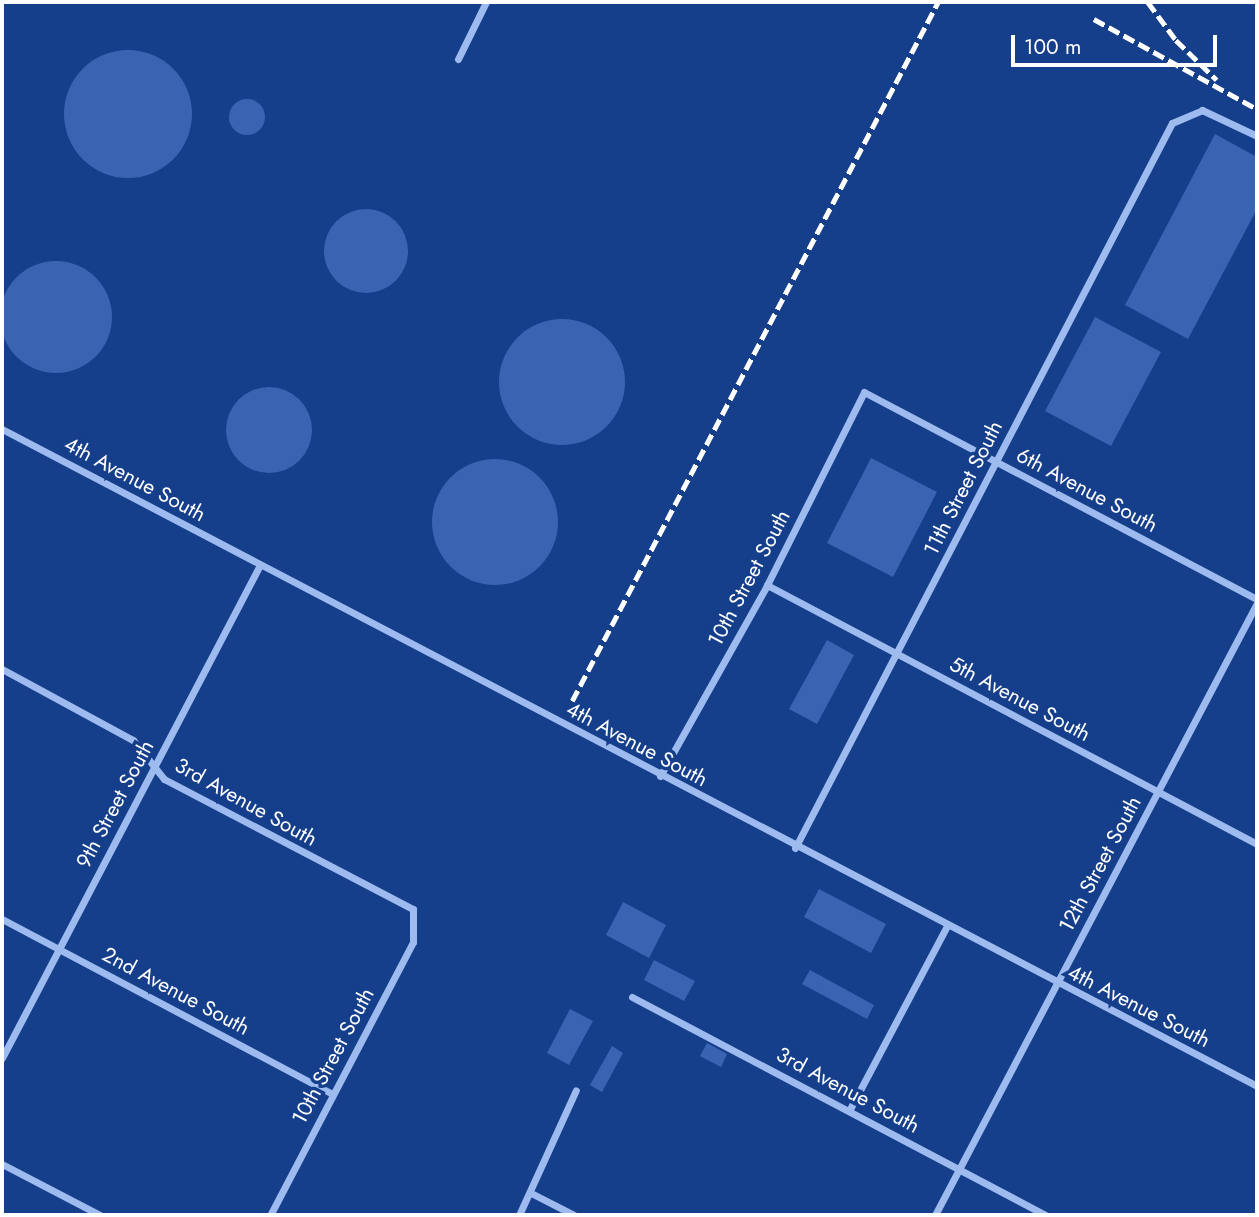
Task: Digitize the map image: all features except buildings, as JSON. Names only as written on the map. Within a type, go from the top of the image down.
[{"type":"street","points":[[458,59],[486,2]]},
{"type":"street","name":"11th Street South","points":[[795,848],[1172,124],[1202,110],[1257,136]]},
{"type":"street","name":"6th Avenue South","points":[[864,392],[1257,601]]},
{"type":"street","name":"10th Street South","points":[[660,776],[767,585],[864,392]]},
{"type":"street","name":"4th Avenue South","points":[[2,429],[795,848],[1257,1086]]},
{"type":"street","name":"9th Street South","points":[[2,1058],[260,565]]},
{"type":"street","name":"5th Avenue South","points":[[767,585],[1257,844]]},
{"type":"street","name":"12th Street South","points":[[935,1215],[1257,601]]},
{"type":"street","name":"3rd Avenue South","points":[[2,669],[133,740],[164,779],[413,909]]},
{"type":"street","name":"10th Street South","points":[[270,1215],[413,942],[413,909]]},
{"type":"street","name":"2nd Avenue South","points":[[2,919],[333,1094]]},
{"type":"street","points":[[850,1109],[947,926]]},
{"type":"street","name":"3rd Avenue South","points":[[632,997],[850,1109],[1046,1215]]},
{"type":"street","points":[[519,1215],[576,1090]]},
{"type":"street","points":[[2,1164],[100,1215]]},
{"type":"street","points":[[531,1193],[574,1215]]},
{"type":"railway","points":[[572,701],[938,2]]},
{"type":"railway","points":[[1148,2],[1176,40],[1217,80]]},
{"type":"railway","points":[[1094,19],[1257,109]]}]
